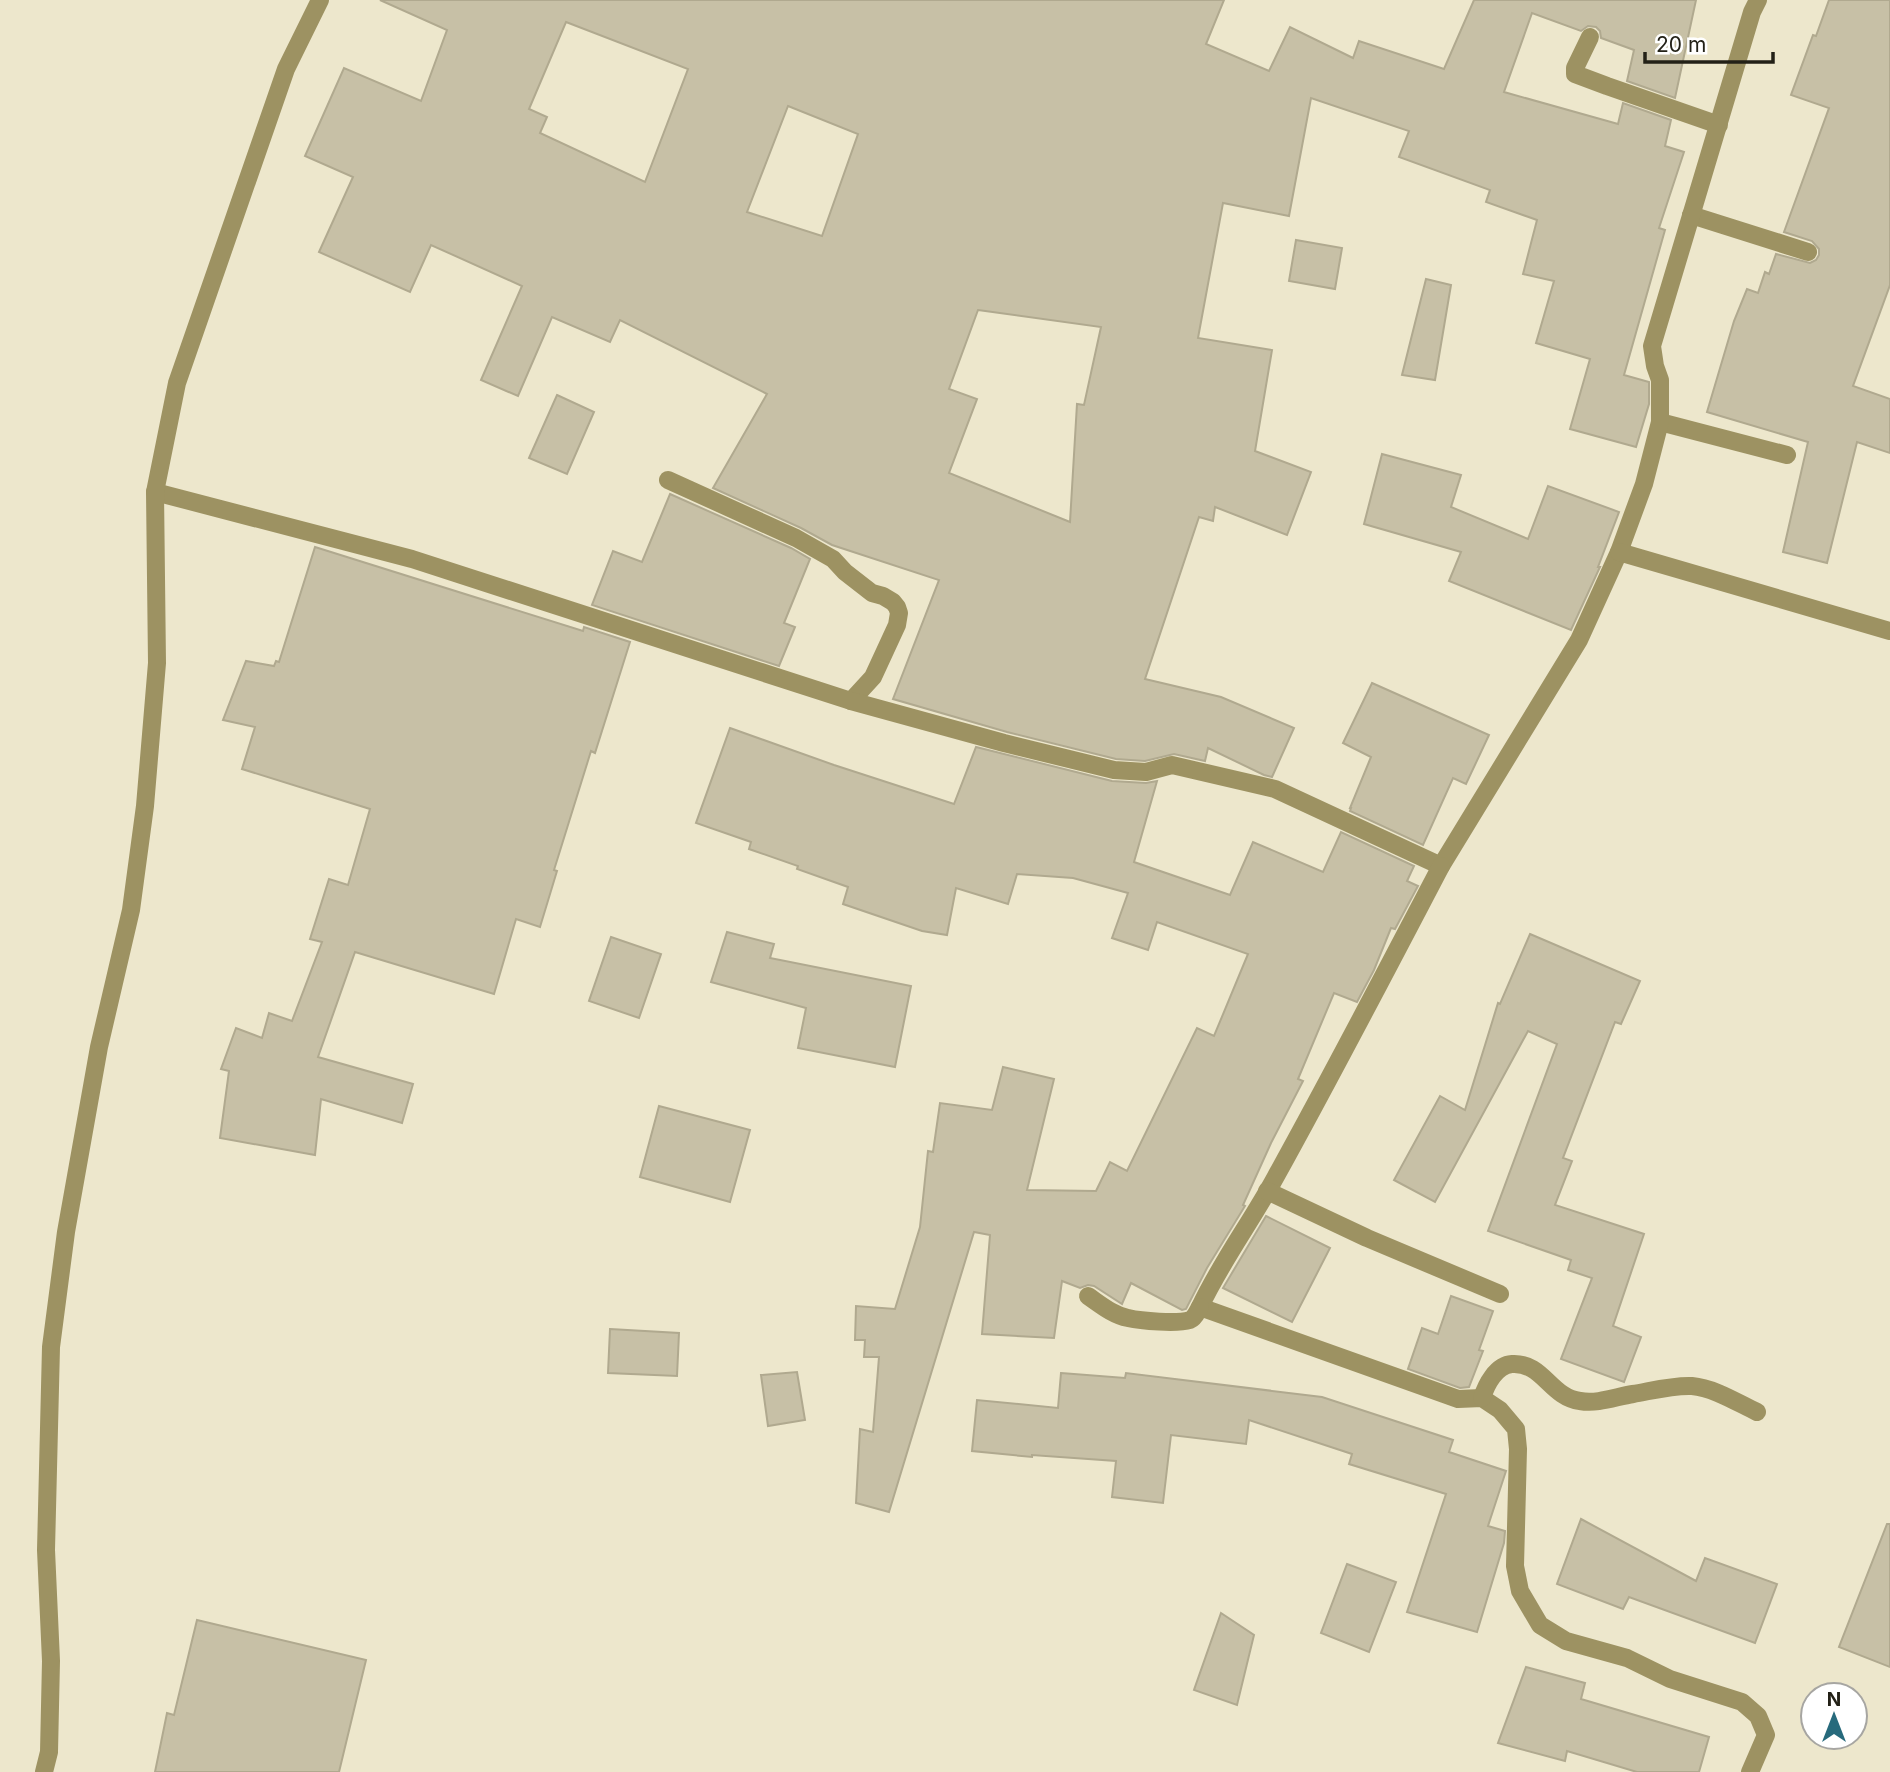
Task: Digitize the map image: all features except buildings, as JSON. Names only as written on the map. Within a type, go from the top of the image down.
[{"type":"street","points":[[44,1772],[49,1752],[51,1674],[46,1550],[51,1348],[66,1232],[99,1047],[131,910],[145,806],[157,663],[155,492],[177,383],[286,69],[320,0]]},
{"type":"street","points":[[1088,1297],[1109,1311],[1128,1318],[1171,1322],[1190,1320],[1196,1316],[1210,1284],[1268,1191],[1332,1075],[1441,866],[1579,640],[1619,552],[1644,484],[1660,422],[1660,380],[1652,346],[1752,12],[1758,0]]},
{"type":"street","points":[[1590,37],[1575,68],[1575,74],[1719,125]]},
{"type":"street","points":[[1691,215],[1808,252]]},
{"type":"street","points":[[1660,422],[1787,456]]},
{"type":"street","points":[[668,480],[796,538],[833,559],[872,593],[893,602],[899,613],[897,625],[873,677],[851,701]]},
{"type":"street","points":[[155,492],[412,559],[851,701],[1004,743],[1114,770],[1146,772],[1172,765],[1275,789],[1441,866]]},
{"type":"street","points":[[1619,552],[1890,631]]},
{"type":"street","points":[[1268,1191],[1367,1238],[1500,1294]]},
{"type":"street","points":[[1199,1307],[1458,1399],[1482,1398],[1500,1410],[1516,1429],[1518,1449],[1515,1566],[1520,1591],[1540,1625],[1566,1641],[1627,1658],[1670,1679],[1742,1703],[1758,1716],[1766,1735],[1750,1772]]},
{"type":"street","points":[[1482,1398],[1485,1386],[1505,1366],[1511,1364],[1527,1365],[1535,1369],[1560,1394],[1571,1400],[1601,1401],[1673,1386],[1694,1386],[1717,1393],[1757,1412]]}]
